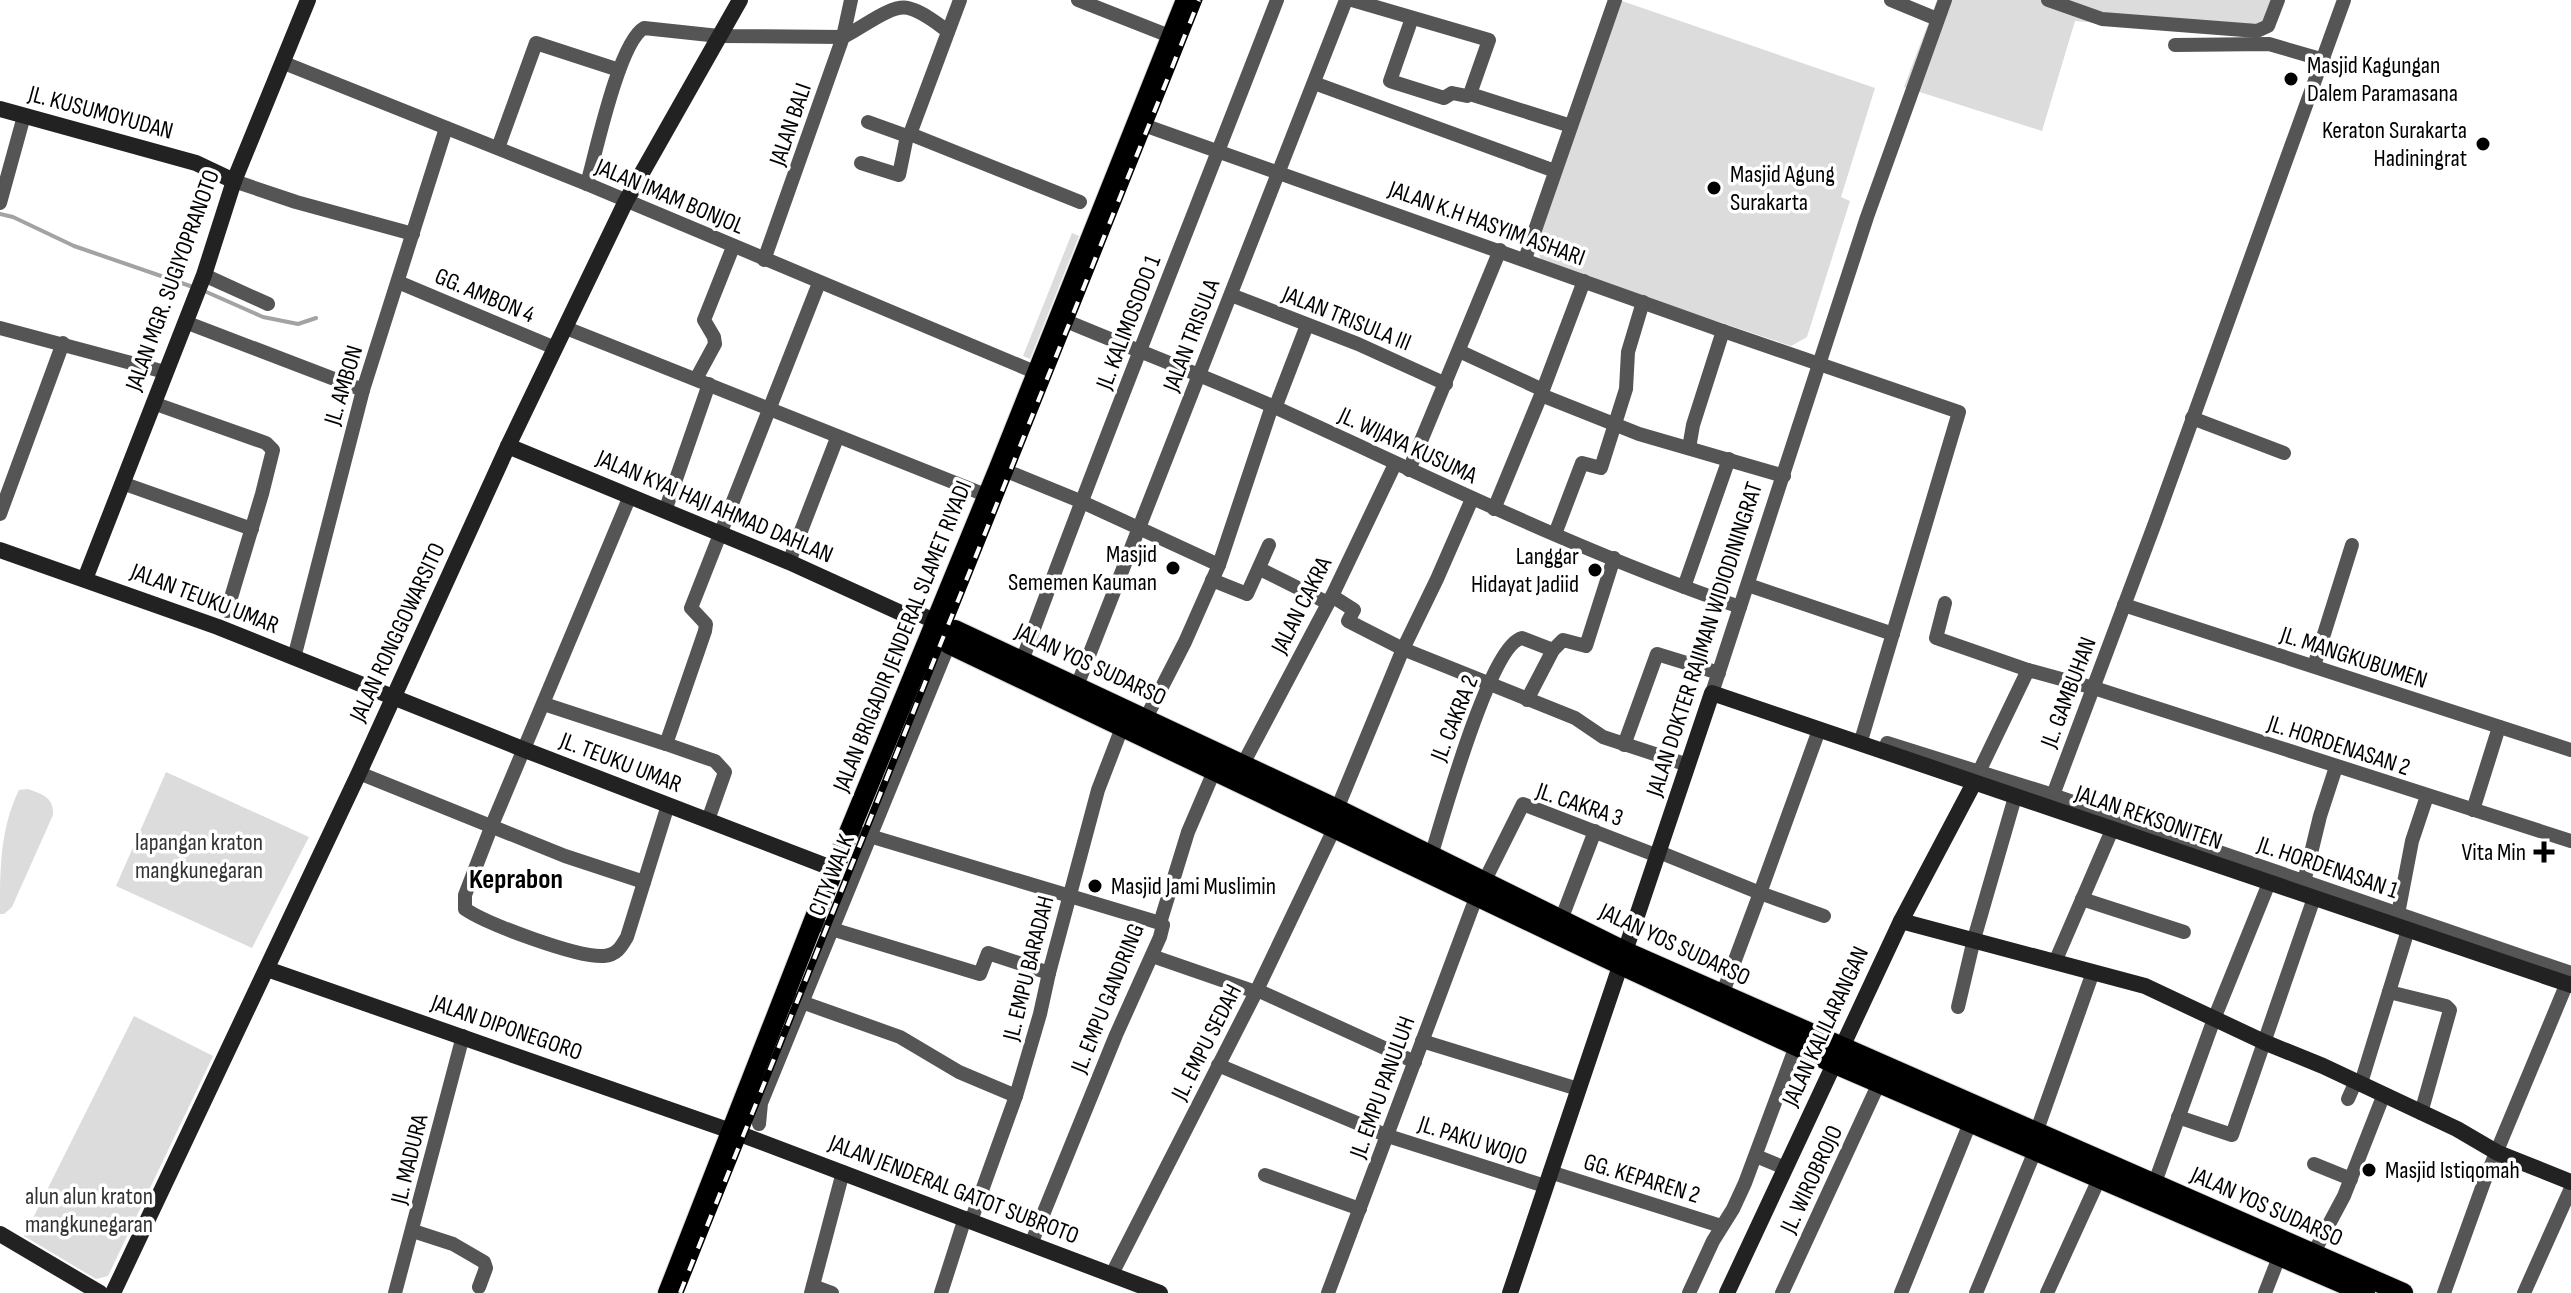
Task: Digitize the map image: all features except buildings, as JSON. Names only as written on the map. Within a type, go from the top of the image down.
[{"type":"main road","name":"JALAN MGR. SUGIYOPRANOTO","points":[[85,579],[201,280],[234,181],[308,0]]},
{"type":"main road","name":"JALAN RONGGOWARSITO","points":[[113,1293],[359,773],[508,446],[626,201],[740,0]]},
{"type":"main road","name":"JALAN BRIGADIR JENDERAL SLAMET RIYADI","points":[[668,1293],[731,1132],[794,999],[823,926],[834,869],[905,726],[933,627],[1186,0]]},
{"type":"main road","name":"JL. KUSUMOYUDAN","points":[[0,109],[196,163],[234,181]]},
{"type":"main road","name":"JALAN KYAI HAJI AHMAD DAHLAN","points":[[508,446],[789,562],[901,613],[915,628],[933,627]]},
{"type":"main road","name":"JALAN TEUKU UMAR","points":[[0,550],[85,579],[392,697]]},
{"type":"main road","name":"JALAN YOS SUDARSO","points":[[933,627],[1123,725],[1480,889],[1796,1046],[1837,1055],[1879,1083],[1970,1123],[2035,1142],[2154,1185],[2403,1293]]},
{"type":"main road","name":"JALAN YOS SUDARSO","points":[[952,637],[1022,661],[1146,718],[1243,764],[1334,821],[1431,856],[1480,889],[1561,920],[1624,958],[1722,995],[1837,1055],[2035,1142],[2099,1179],[2279,1257],[2340,1288],[2365,1293]]},
{"type":"main road","name":"JALAN REKSONITEN","points":[[1712,693],[1860,744],[1976,778],[2015,797],[2408,930],[2570,981]]},
{"type":"main road","name":"JALAN DOKTER RAJIMAN WIDIODININGRAT","points":[[1510,1293],[1712,693]]},
{"type":"main road","name":"JL. TEUKU UMAR","points":[[392,697],[834,869]]},
{"type":"main road","name":"JALAN KALILARANGAN","points":[[1727,1293],[1901,921],[1976,778]]},
{"type":"main road","points":[[1901,921],[2145,986],[2384,1094],[2457,1129],[2498,1153],[2571,1182]]},
{"type":"main road","name":"JALAN DIPONEGORO","points":[[267,969],[731,1132]]},
{"type":"main road","name":"JALAN JENDERAL GATOT SUBROTO","points":[[731,1132],[1160,1293]]},
{"type":"main road","points":[[0,1234],[100,1293]]},
{"type":"street","name":"JALAN BALI","points":[[764,260],[843,37],[851,0]]},
{"type":"street","points":[[861,163],[899,175],[908,135],[960,0]]},
{"type":"street","points":[[1078,0],[1172,37]]},
{"type":"street","name":"JL. KALIMOSODO 1","points":[[1022,661],[1080,501],[1277,0]]},
{"type":"street","points":[[1349,0],[1489,40],[1470,94]]},
{"type":"street","name":"JALAN TRISULA","points":[[1077,686],[1349,0]]},
{"type":"street","points":[[1525,259],[1614,3],[1597,0]]},
{"type":"street","points":[[1891,0],[1937,19]]},
{"type":"street","name":"JALAN DOKTER RAJIMAN WIDIODININGRAT","points":[[1712,693],[1867,217],[1945,0]]},
{"type":"street","points":[[2048,0],[2102,19],[2257,31],[2268,26],[2278,0]]},
{"type":"street","name":"JL. GAMBUHAN","points":[[2053,795],[2344,0]]},
{"type":"street","points":[[587,184],[619,70],[631,41],[644,28],[719,36],[843,37],[899,7],[916,10],[948,31]]},
{"type":"street","points":[[1373,79],[1388,84],[1390,81],[1412,18]]},
{"type":"street","points":[[498,148],[536,43],[619,70]]},
{"type":"street","points":[[2175,45],[2269,44],[2324,60]]},
{"type":"street","name":"JALAN IMAM BONJOL","points":[[284,63],[587,184],[1037,373]]},
{"type":"street","points":[[1390,81],[1444,98],[1452,93],[1470,94],[1571,126]]},
{"type":"street","points":[[1314,83],[1555,171]]},
{"type":"street","points":[[0,203],[24,116]]},
{"type":"street","points":[[868,122],[1080,202]]},
{"type":"street","name":"JALAN K.H HASYIM ASHARI","points":[[1138,123],[1959,412],[1893,634]]},
{"type":"street","name":"JL. AMBON","points":[[294,658],[363,390],[446,128]]},
{"type":"street","points":[[234,181],[296,202],[413,234]]},
{"type":"street","points":[[665,511],[715,344],[704,320],[733,247]]},
{"type":"street","name":"JALAN CAKRA","points":[[1243,764],[1446,384],[1500,250]]},
{"type":"street","name":"GG. AMBON 4","points":[[401,273],[555,348]]},
{"type":"street","points":[[201,280],[268,304]]},
{"type":"street","points":[[1494,509],[1584,281]]},
{"type":"street","points":[[666,744],[705,631],[706,624],[691,608],[819,283]]},
{"type":"street","name":"JALAN TRISULA III","points":[[1231,295],[1358,344],[1446,384]]},
{"type":"street","points":[[1555,534],[1577,461],[1601,469],[1626,389],[1628,352],[1643,302]]},
{"type":"street","name":"JL. WIJAYA KUSUMA","points":[[1059,318],[1273,407],[1494,509],[1740,607]]},
{"type":"street","points":[[185,322],[363,390]]},
{"type":"street","points":[[1146,718],[1185,642],[1219,565],[1273,407],[1307,325]]},
{"type":"street","points":[[0,328],[165,372]]},
{"type":"street","points":[[566,328],[988,496]]},
{"type":"street","points":[[1689,448],[1693,425],[1723,331]]},
{"type":"street","points":[[0,514],[63,343]]},
{"type":"street","points":[[1459,351],[1542,392],[1639,434],[1784,476]]},
{"type":"street","points":[[153,403],[271,447],[272,457],[227,611]]},
{"type":"street","points":[[2192,418],[2284,453]]},
{"type":"street","points":[[789,562],[837,438]]},
{"type":"street","points":[[1684,587],[1729,459]]},
{"type":"street","points":[[999,468],[1080,501],[1219,565]]},
{"type":"street","points":[[122,483],[252,529]]},
{"type":"street","points":[[630,496],[492,825],[463,906],[499,926],[562,947],[589,955],[605,956],[617,952],[627,937],[668,805]]},
{"type":"street","name":"JL. EMPU SEDAH","points":[[1112,1274],[1257,991],[1334,821],[1403,649],[1472,499]]},
{"type":"street","points":[[1212,580],[1245,595],[1269,545]]},
{"type":"street","points":[[2314,666],[2352,545]]},
{"type":"street","points":[[1527,700],[1553,650],[1565,639],[1586,647],[1614,558]]},
{"type":"street","points":[[1260,569],[1354,610],[1348,621],[1403,649],[1575,718],[1603,737],[1688,765]]},
{"type":"street","points":[[1748,585],[1893,634],[1860,744]]},
{"type":"street","name":"JL. HORDENASAN 2","points":[[1945,603],[1936,638],[2028,670],[2094,688],[2571,841]]},
{"type":"street","name":"JL. MANGKUBUMEN","points":[[2124,605],[2571,750]]},
{"type":"street","name":"CITY WALK","points":[[823,926],[871,836],[905,726],[952,637]]},
{"type":"street","name":"JL. CAKRA 2","points":[[1431,856],[1453,781],[1490,685],[1516,639],[1525,638],[1553,650]]},
{"type":"street","points":[[1624,745],[1657,654],[1719,673]]},
{"type":"street","points":[[1976,778],[2028,670]]},
{"type":"street","points":[[544,704],[715,761],[725,772],[708,820]]},
{"type":"street","name":"JL. EMPU BARADAH","points":[[941,1293],[1016,1096],[1098,790],[1123,725]]},
{"type":"street","points":[[2473,810],[2499,727]]},
{"type":"street","points":[[1722,995],[1819,730]]},
{"type":"street","name":"JL. HORDENASAN 1","points":[[1887,743],[1976,778],[2053,795],[2398,914],[2570,981]]},
{"type":"street","points":[[2304,882],[2336,767]]},
{"type":"street","name":"JL. EMPU GANDRING","points":[[1031,1244],[1105,1061],[1152,956],[1188,832],[1215,769]]},
{"type":"street","points":[[359,773],[565,856],[644,882]]},
{"type":"street","points":[[2398,914],[2407,860],[2427,796]]},
{"type":"street","points":[[1958,1007],[2015,797]]},
{"type":"street","name":"JL. CAKRA 3","points":[[1480,889],[1523,804],[1824,916]]},
{"type":"street","points":[[2055,962],[2112,830]]},
{"type":"street","points":[[851,831],[1160,923]]},
{"type":"street","points":[[1561,920],[1595,831]]},
{"type":"street","points":[[2154,1185],[2214,1019],[2269,883]]},
{"type":"street","name":"JL. EMPU PANULUH","points":[[1328,1293],[1480,889]]},
{"type":"street","points":[[2178,1117],[2232,1135],[2314,898]]},
{"type":"street","points":[[2082,899],[2184,932]]},
{"type":"street","points":[[823,926],[980,974],[988,953],[1049,973]]},
{"type":"street","points":[[2348,1099],[2358,1082],[2408,930]]},
{"type":"street","points":[[1152,956],[1257,991],[1415,1062]]},
{"type":"street","points":[[1976,1293],[2035,1142],[2093,972]]},
{"type":"street","points":[[2444,1293],[2478,1197],[2570,981]]},
{"type":"street","points":[[2389,992],[2446,1006],[2450,1010],[2421,1113]]},
{"type":"street","points":[[759,1124],[761,1103],[794,999],[900,1037],[966,1076],[1016,1096]]},
{"type":"street","name":"JL. MADURA","points":[[395,1293],[463,1036]]},
{"type":"street","points":[[1422,1041],[1578,1089]]},
{"type":"street","points":[[1689,1293],[1721,1226],[1733,1209],[1756,1156],[1796,1046]]},
{"type":"street","name":"JL. PAKU WOJO","points":[[1218,1065],[1388,1136],[1548,1179]]},
{"type":"street","name":"JL. WIROBROJO","points":[[1782,1293],[1879,1083]]},
{"type":"street","points":[[2313,1254],[2351,1179],[2384,1094]]},
{"type":"street","points":[[1901,1293],[1970,1123]]},
{"type":"street","points":[[1756,1156],[1785,1168]]},
{"type":"street","points":[[2314,1164],[2351,1179]]},
{"type":"street","points":[[832,1293],[812,1289],[843,1172]]},
{"type":"street","points":[[1265,1175],[1360,1209]]},
{"type":"street","name":"GG. KEPAREN 2","points":[[1548,1179],[1721,1226]]},
{"type":"street","points":[[2047,1293],[2099,1179]]},
{"type":"street","points":[[2524,1293],[2571,1188]]},
{"type":"street","points":[[413,1231],[453,1244],[484,1262],[486,1268],[479,1287]]},
{"type":"street","points":[[2265,1293],[2279,1257]]},
{"type":"green space","points":[[1619,0],[1875,88],[1841,197],[1850,201],[1807,337],[1791,346],[1543,263],[1532,242]]},
{"type":"green space","points":[[1937,0],[2276,0],[2262,30],[2206,32],[2075,21],[2042,131],[1904,87]]},
{"type":"green space","points":[[1072,233],[1079,236],[1030,359],[1023,356]]},
{"type":"green space","name":"lapangan kraton mangkunegaran","points":[[166,772],[309,837],[252,948],[116,886]]},
{"type":"green space","points":[[28,789],[49,800],[53,815],[12,907],[0,914],[1,865],[8,820],[19,790]]},
{"type":"green space","name":"alun alun kraton mangkunegaran","points":[[134,1016],[213,1056],[108,1276],[96,1279],[24,1236]]},
{"type":"waterway","points":[[0,214],[13,217],[74,246],[193,287]]},
{"type":"waterway","points":[[202,290],[263,317],[298,324],[316,318]]},
{"type":"railway","points":[[680,1293],[1199,0]]},
{"type":"place","name":"Masjid Kagungan Dalem Paramasana","points":[[2291,79]]},
{"type":"place","name":"Keraton Surakarta Hadiningrat","points":[[2483,144]]},
{"type":"place","name":"Masjid Agung Surakarta","points":[[1714,188]]},
{"type":"place","name":"Masjid Sememen Kauman","points":[[1173,568]]},
{"type":"place","name":"Langgar Hidayat Jadiid","points":[[1595,570]]},
{"type":"place","name":"Vita Min","points":[[2544,852]]},
{"type":"place","name":"Masjid Jami Muslimin","points":[[1095,886]]},
{"type":"place","name":"Masjid Istiqomah","points":[[2369,1170]]},
{"type":"district","name":"Keprabon","points":[[516,878]]}]
